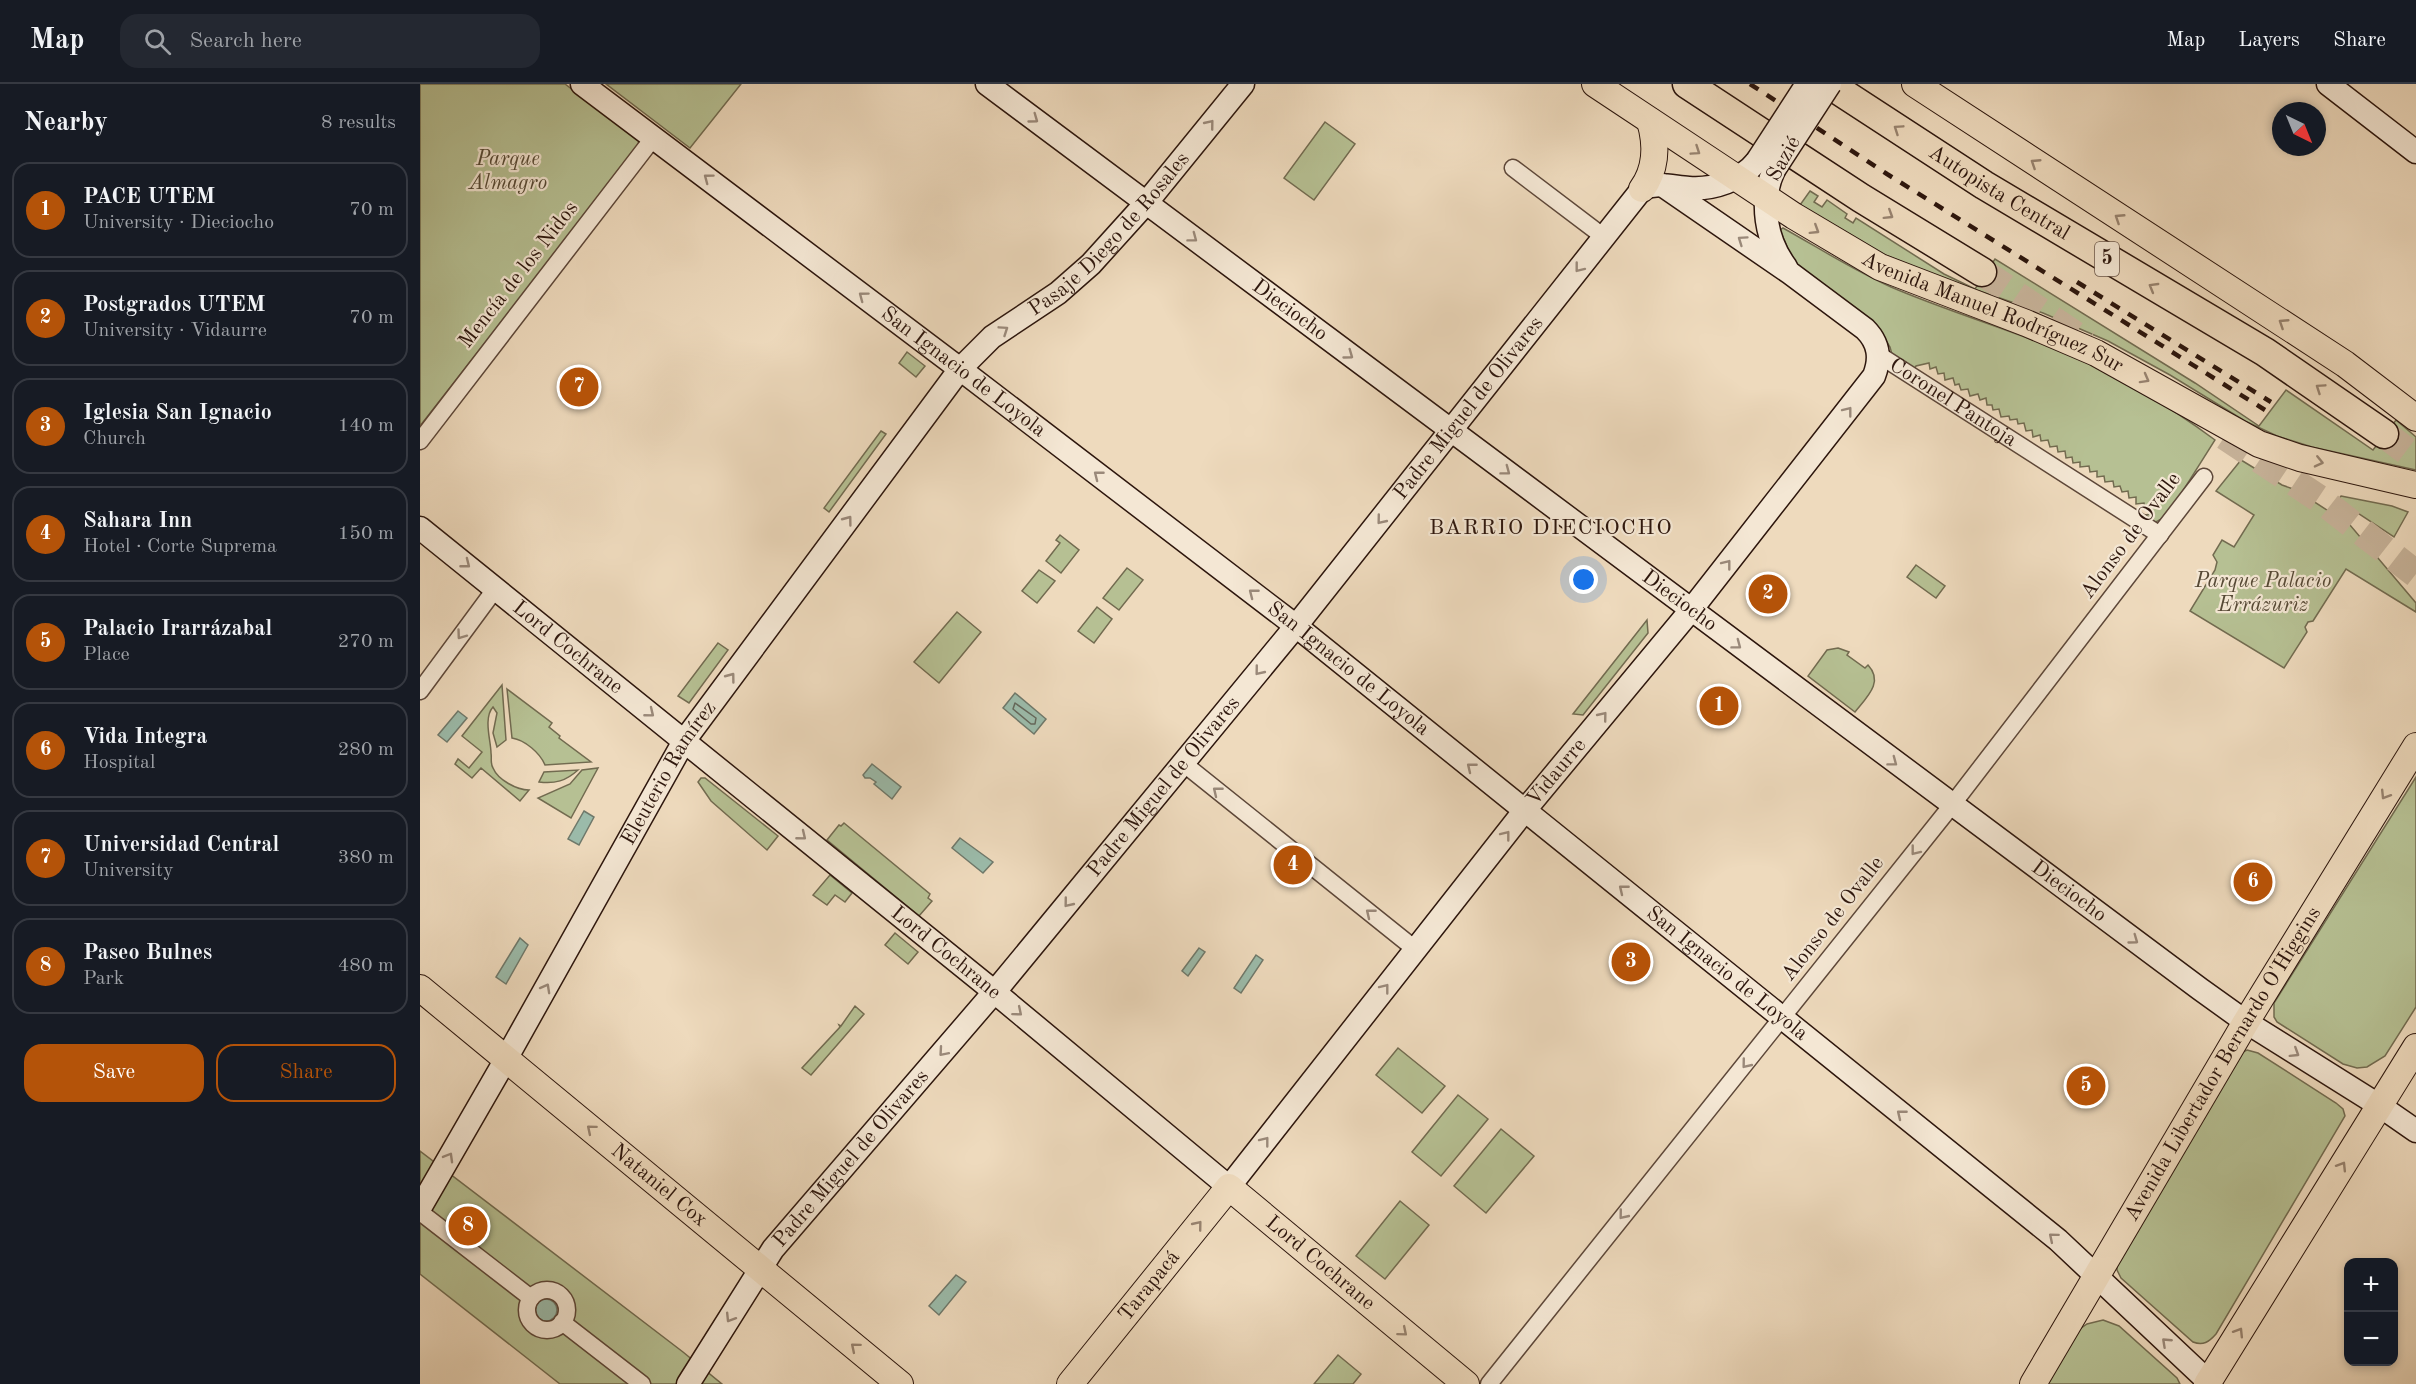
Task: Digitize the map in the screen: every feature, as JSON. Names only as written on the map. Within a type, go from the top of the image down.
[{"type":"highway","points":[[1687,84],[1861,198],[1982,272]]},
{"type":"highway","name":"Autopista Central","points":[[1829,84],[2012,202],[2265,352],[2384,434]]},
{"type":"main road","name":"Avenida Manuel Rodríguez Sur","points":[[1595,84],[1833,242],[1880,267],[2026,323],[2096,353],[2259,444],[2300,458],[2416,485]]},
{"type":"main road","points":[[1915,84],[2345,364],[2416,418]]},
{"type":"main road","points":[[1650,121],[1654,135],[1652,187]]},
{"type":"main road","name":"Avenida Libertador Bernardo O'Higgins","points":[[2033,1384],[2246,1022],[2416,746]]},
{"type":"main road","name":"Nataniel Cox","points":[[420,988],[900,1384]]},
{"type":"main road","points":[[2209,1383],[2416,1047]]},
{"type":"main road","name":"Tarapacá","points":[[1070,1384],[1228,1187]]},
{"type":"main road","name":"Lord Cochrane","points":[[1228,1187],[1466,1384]]},
{"type":"street","name":"San Ignacio de Loyola","points":[[582,84],[654,136],[1296,626],[2058,1240],[2209,1383]]},
{"type":"street","name":"Dieciocho","points":[[987,84],[2246,1022],[2416,1131]]},
{"type":"street","name":"Pasaje Diego de Rosales","points":[[960,369],[992,337],[1080,276],[1147,202],[1243,84]]},
{"type":"street","name":"Sazié","points":[[1791,273],[1772,241],[1766,218],[1766,166],[1807,84]]},
{"type":"street","name":"Sazié","points":[[1652,187],[1700,188],[1737,178],[1766,166],[1829,84]]},
{"type":"street","points":[[2328,84],[2416,152]]},
{"type":"street","name":"Mencía de los Nidos","points":[[420,441],[654,136]]},
{"type":"street","points":[[1513,168],[1604,237]]},
{"type":"street","name":"Padre Miguel de Olivares","points":[[688,1384],[773,1249],[994,992],[1183,764],[1296,626],[1604,237],[1652,187]]},
{"type":"street","name":"Coronel Pantoja","points":[[1652,187],[1791,273],[1865,329],[1874,340],[1879,356],[2160,535]]},
{"type":"street","name":"Vidaurre","points":[[1228,1187],[1525,810],[1691,610],[1870,383],[1877,369],[1879,356]]},
{"type":"street","name":"Eleuterio Ramírez","points":[[420,1210],[684,741],[960,369]]},
{"type":"street","name":"Alonso de Ovalle","points":[[1489,1384],[1952,805],[2204,477]]},
{"type":"street","name":"Lord Cochrane","points":[[420,528],[994,992],[1228,1187]]},
{"type":"street","points":[[420,691],[496,588]]},
{"type":"street","points":[[1183,764],[1415,950]]},
{"type":"street","points":[[420,1210],[531,1298]]},
{"type":"street","points":[[547,1290],[556,1292],[566,1306],[566,1315],[562,1322],[554,1328],[536,1327],[527,1314],[531,1298],[537,1292],[547,1290]]},
{"type":"street","points":[[562,1322],[642,1384]]},
{"type":"green space","name":"Parque Almagro","points":[[420,84],[565,84],[639,141],[636,150],[420,426]]},
{"type":"green space","points":[[606,84],[741,84],[690,148]]},
{"type":"green space","points":[[1325,122],[1355,144],[1314,200],[1284,178]]},
{"type":"green space","points":[[1810,191],[1818,196],[1814,202],[1822,207],[1827,200],[1847,214],[1845,218],[1853,223],[1856,218],[1944,274],[1975,289],[1995,259],[2195,383],[2259,426],[2286,390],[2373,450],[2396,420],[2416,437],[2416,470],[2312,447],[2277,436],[2245,421],[2170,375],[2108,341],[2043,313],[1939,277],[1883,254],[1800,205]]},
{"type":"green space","points":[[1783,228],[1891,287],[2061,351],[2102,370],[2160,403],[2215,440],[2167,516],[2154,523],[2142,519],[2145,515],[2152,514],[2151,508],[2145,509],[2144,503],[2136,504],[2136,497],[2129,498],[2128,491],[2122,492],[2120,486],[2114,487],[2113,481],[2105,482],[2104,476],[2097,477],[2097,471],[2090,472],[2089,466],[2080,467],[2080,462],[2073,463],[2072,457],[2066,458],[2065,451],[2058,452],[2057,446],[2050,447],[2048,440],[2041,441],[2040,435],[2033,437],[2032,430],[2026,431],[2024,423],[2018,424],[2017,419],[2010,420],[2009,416],[2001,417],[1999,409],[1993,410],[1992,405],[1987,405],[1986,398],[1980,400],[1978,394],[1970,396],[1968,389],[1961,390],[1959,384],[1955,385],[1953,378],[1945,380],[1944,373],[1938,374],[1936,367],[1930,369],[1929,363],[1916,366],[1913,371],[1893,358],[1890,347],[1879,329],[1793,261],[1780,230]]},
{"type":"green space","points":[[907,352],[925,366],[916,377],[899,363]]},
{"type":"green space","points":[[881,431],[886,434],[829,512],[824,508]]},
{"type":"green space","name":"Parque Palacio Errázuriz","points":[[2241,460],[2282,485],[2296,490],[2350,525],[2416,603],[2416,612],[2346,569],[2313,621],[2308,622],[2305,627],[2307,632],[2284,668],[2190,611],[2215,570],[2217,562],[2213,555],[2222,540],[2234,547],[2254,515],[2216,491]]},
{"type":"green space","points":[[2341,496],[2392,506],[2408,512],[2394,537],[2338,500]]},
{"type":"green space","points":[[1060,535],[1079,550],[1061,573],[1046,561],[1060,543],[1056,540]]},
{"type":"green space","points":[[1916,565],[1945,586],[1936,598],[1907,577]]},
{"type":"green space","points":[[1127,568],[1143,580],[1119,610],[1103,598]]},
{"type":"green space","points":[[1039,570],[1055,581],[1037,603],[1022,591]]},
{"type":"green space","points":[[1097,607],[1112,619],[1094,643],[1078,631]]},
{"type":"green space","points":[[957,612],[981,632],[939,683],[914,662]]},
{"type":"green space","points":[[1647,620],[1648,633],[1583,715],[1573,714]]},
{"type":"green space","points":[[718,643],[728,650],[689,703],[678,696]]},
{"type":"green space","points":[[1838,648],[1849,652],[1847,655],[1865,668],[1868,665],[1873,671],[1872,689],[1855,712],[1808,676],[1827,650]]},
{"type":"green space","points":[[502,685],[506,740],[497,747],[493,733],[497,713],[493,707],[488,717],[492,764],[495,772],[503,780],[529,790],[520,801],[481,768],[472,778],[455,764],[458,759],[469,768],[482,752],[462,736]]},
{"type":"green space","points":[[507,689],[552,723],[549,727],[560,736],[559,738],[591,762],[545,765],[532,748],[512,738]]},
{"type":"green space","points":[[598,768],[571,818],[538,798],[570,784],[582,770]]},
{"type":"green space","points":[[578,770],[560,781],[539,782],[544,772]]},
{"type":"green space","points":[[2416,777],[2416,1007],[2385,1056],[2367,1067],[2357,1068],[2343,1064],[2277,1022],[2274,1017],[2274,1003]]},
{"type":"green space","points":[[701,778],[705,778],[778,836],[767,850],[711,801],[698,782]]},
{"type":"green space","points":[[844,823],[930,894],[928,898],[932,901],[919,916],[827,840],[839,825]]},
{"type":"green space","points":[[830,875],[852,893],[845,902],[835,895],[827,905],[813,895]]},
{"type":"green space","points":[[895,933],[918,952],[908,964],[885,945]]},
{"type":"green space","points":[[855,1006],[864,1014],[811,1075],[802,1068],[840,1027],[839,1025],[841,1026]]},
{"type":"green space","points":[[1398,1048],[1445,1086],[1422,1113],[1376,1075]]},
{"type":"green space","points":[[2247,1050],[2258,1053],[2336,1103],[2343,1109],[2345,1116],[2216,1334],[2206,1343],[2200,1344],[2193,1342],[2121,1278],[2117,1264],[2243,1052]]},
{"type":"green space","points":[[1458,1095],[1488,1119],[1441,1176],[1412,1152]]},
{"type":"green space","points":[[1501,1129],[1534,1156],[1486,1213],[1454,1186]]},
{"type":"green space","points":[[420,1151],[722,1384],[560,1384],[420,1274]]},
{"type":"green space","points":[[1400,1201],[1429,1225],[1385,1279],[1356,1256]]},
{"type":"green space","points":[[2103,1320],[2119,1326],[2177,1378],[2180,1384],[2046,1384],[2077,1331],[2087,1324]]},
{"type":"green space","points":[[1338,1355],[1361,1374],[1353,1384],[1314,1384]]},
{"type":"water","points":[[1015,693],[1046,719],[1034,734],[1003,708]]},
{"type":"water","points":[[458,711],[467,718],[447,742],[438,735]]},
{"type":"water","points":[[872,764],[901,787],[892,799],[874,784],[876,782],[863,775]]},
{"type":"water","points":[[584,811],[594,817],[579,845],[568,839]]},
{"type":"water","points":[[960,838],[993,862],[983,873],[952,848]]},
{"type":"water","points":[[520,938],[528,945],[506,984],[496,977]]},
{"type":"water","points":[[1199,948],[1205,952],[1188,976],[1182,971]]},
{"type":"water","points":[[1256,955],[1263,960],[1241,993],[1234,988]]},
{"type":"water","points":[[956,1275],[966,1282],[939,1315],[929,1306]]},
{"type":"water","points":[[546,1299],[554,1302],[557,1310],[554,1318],[546,1321],[538,1318],[535,1310],[538,1302]]},
{"type":"tunnel","points":[[1982,272],[2087,343]]},
{"type":"tunnel","points":[[2384,434],[2416,458]]},
{"type":"tunnel","points":[[2225,436],[2321,500],[2416,574]]},
{"type":"railway","points":[[1750,84],[1887,174],[2265,410]]},
{"type":"railway","points":[[2077,282],[2271,402]]},
{"type":"place","name":"Universidad Central","points":[[579,387]]},
{"type":"place","name":"Postgrados UTEM","points":[[1768,594]]},
{"type":"place","name":"PACE UTEM","points":[[1719,706]]},
{"type":"place","name":"Sahara Inn","points":[[1293,865]]},
{"type":"place","name":"Vida Integra","points":[[2253,882]]},
{"type":"place","name":"Iglesia San Ignacio","points":[[1631,962]]},
{"type":"place","name":"Palacio Irarrázabal","points":[[2086,1086]]},
{"type":"place","name":"Paseo Bulnes","points":[[468,1226]]},
{"type":"district","name":"BARRIO DIECIOCHO","points":[[1551,528]]}]
